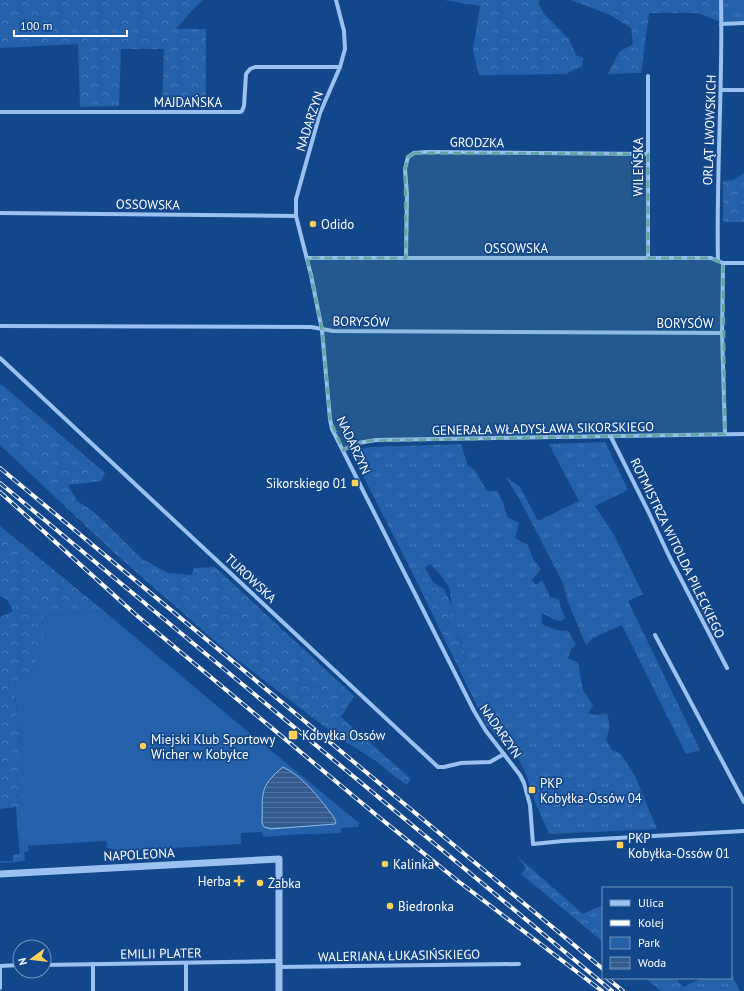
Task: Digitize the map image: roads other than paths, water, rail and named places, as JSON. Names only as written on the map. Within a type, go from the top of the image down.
[{"type":"street","name":"NADARZYN","points":[[336,0],[345,39],[345,49],[340,67],[320,113],[296,199],[296,216],[307,258],[322,330],[332,429],[474,710],[486,731],[520,775],[530,805],[532,844],[744,831]]},
{"type":"street","name":"ORLĄT LWOWSKICH","points":[[718,261],[717,208],[721,90],[721,0]]},
{"type":"street","points":[[721,24],[744,23]]},
{"type":"street","name":"MAJDAŃSKA","points":[[0,112],[240,112],[244,106],[246,74],[250,69],[255,67],[340,67]]},
{"type":"street","name":"WILEŃSKA","points":[[648,76],[648,258]]},
{"type":"street","points":[[721,90],[744,90]]},
{"type":"street","name":"GRODZKA","points":[[406,258],[407,195],[405,169],[408,157],[414,153],[648,154]]},
{"type":"street","name":"OSSOWSKA","points":[[0,213],[296,216]]},
{"type":"street","name":"OSSOWSKA","points":[[307,258],[711,258],[724,263],[744,263]]},
{"type":"street","points":[[724,263],[722,332],[725,434]]},
{"type":"street","name":"BORYSÓW","points":[[0,326],[303,327],[333,331],[722,332]]},
{"type":"street","name":"TUROWSKA","points":[[0,358],[438,767],[444,767],[461,762],[490,762],[504,754]]},
{"type":"street","name":"GENERAŁA WŁADYSŁAWA SIKORSKIEGO","points":[[343,450],[358,443],[376,440],[744,434]]},
{"type":"street","name":"ROTMISTRZA WITOLDA PILECKIEGO","points":[[611,437],[669,556],[727,668]]},
{"type":"street","points":[[655,635],[744,802]]},
{"type":"street","name":"NAPOLEONA","points":[[0,874],[279,859],[279,964]]},
{"type":"street","points":[[186,963],[186,991]]},
{"type":"street","name":"EMILII PLATER","points":[[52,965],[186,963],[279,964]]},
{"type":"street","points":[[93,964],[93,991]]},
{"type":"street","points":[[279,964],[279,991]]},
{"type":"street","name":"WALERIANA ŁUKASIŃSKIEGO","points":[[279,964],[519,964]]},
{"type":"street","points":[[0,988],[0,966],[12,965]]},
{"type":"water","points":[[283,767],[298,776],[311,788],[333,816],[336,822],[335,824],[271,829],[264,827],[262,823],[262,798],[269,780]]},
{"type":"railway","points":[[0,468],[602,968]]},
{"type":"railway","points":[[0,483],[612,991]]},
{"type":"railway","points":[[0,492],[135,614],[375,814],[458,881],[602,991]]},
{"type":"railway","points":[[608,979],[623,991]]},
{"type":"place","name":"Odido","points":[[313,224]]},
{"type":"place","name":"Sikorskiego 01","points":[[355,483]]},
{"type":"place","name":"Kobyłka Ossów","points":[[293,735]]},
{"type":"place","name":"Miejski Klub Sportowy Wicher w Kobyłce","points":[[143,746]]},
{"type":"place","name":"PKP Kobyłka-Ossów 04","points":[[532,790]]},
{"type":"place","name":"PKP Kobyłka-Ossów 01","points":[[620,845]]},
{"type":"place","name":"Kalinka","points":[[385,864]]},
{"type":"place","name":"Herba","points":[[239,881]]},
{"type":"place","name":"Żabka","points":[[260,883]]},
{"type":"place","name":"Biedronka","points":[[390,906]]}]
